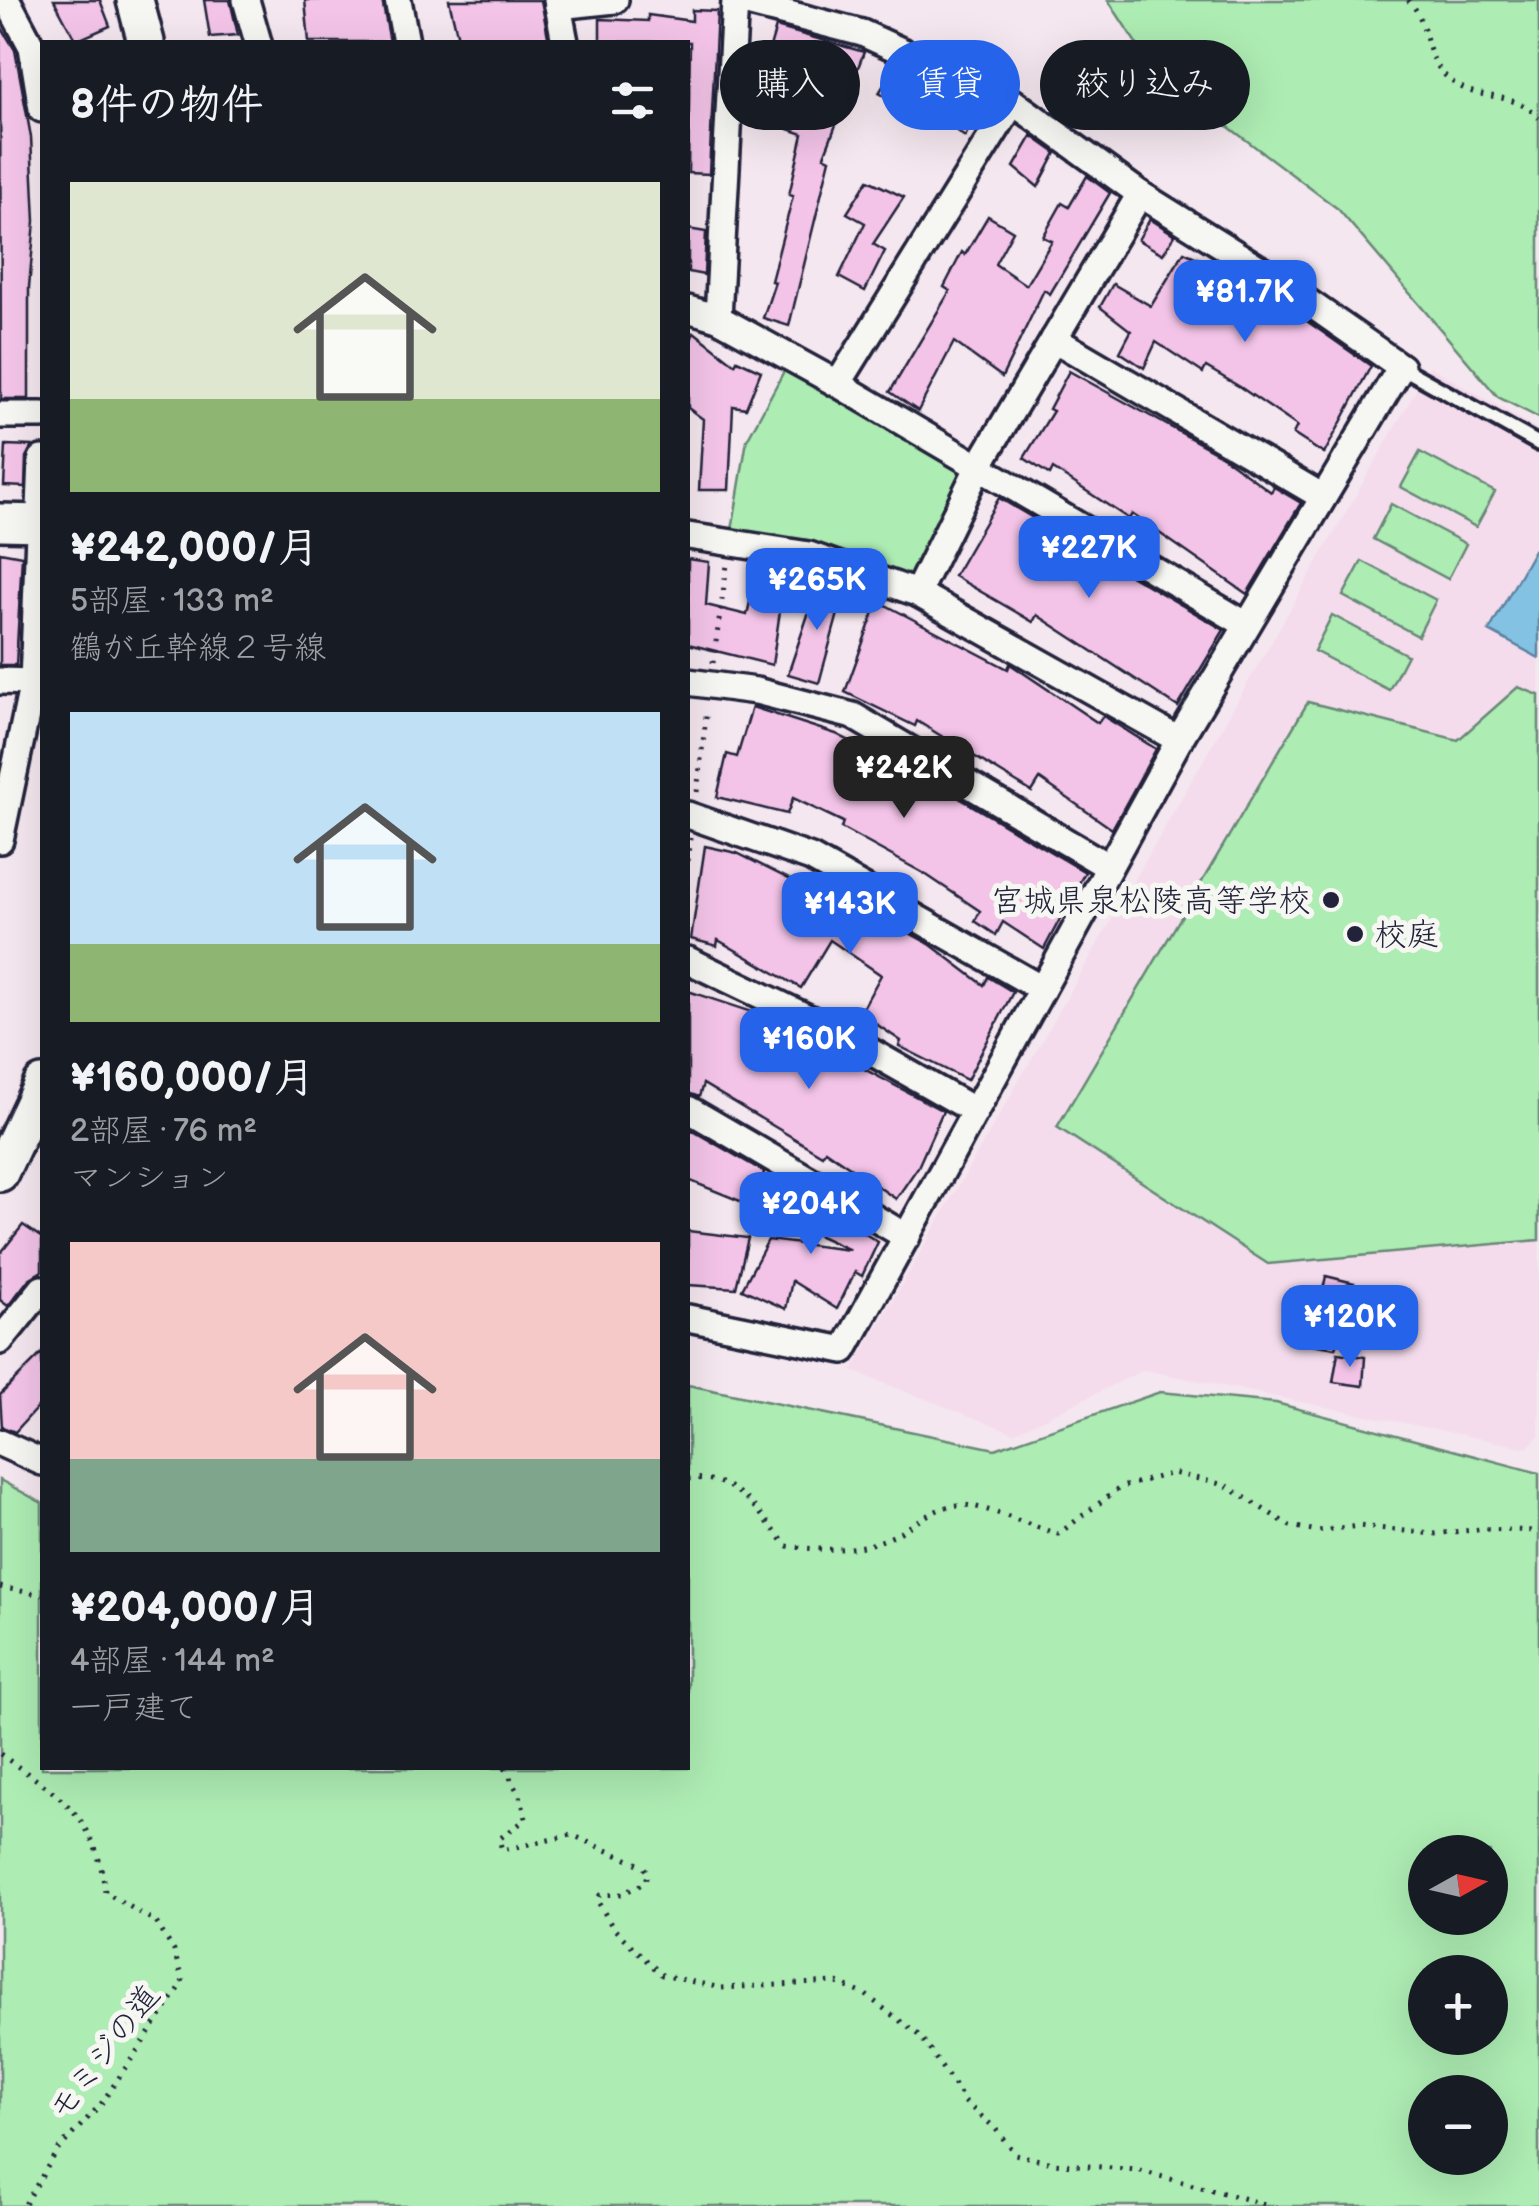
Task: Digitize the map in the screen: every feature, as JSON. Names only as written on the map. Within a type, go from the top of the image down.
[{"type":"street","points":[[7,0],[32,47],[40,97]]},
{"type":"street","points":[[135,0],[145,40]]},
{"type":"street","points":[[246,0],[257,40]]},
{"type":"street","points":[[398,0],[406,40]]},
{"type":"street","points":[[565,40],[558,3],[616,0]]},
{"type":"street","points":[[718,318],[735,0],[880,41]]},
{"type":"street","points":[[690,1318],[844,1350],[1179,740],[1401,367],[1140,194],[1020,107]]},
{"type":"street","points":[[838,384],[996,130]]},
{"type":"street","points":[[917,594],[979,466],[1140,194]]},
{"type":"street","points":[[690,310],[718,318],[838,384],[1248,625]]},
{"type":"street","points":[[1054,339],[1323,497]]},
{"type":"street","points":[[0,415],[40,415]]},
{"type":"street","points":[[0,522],[40,523]]},
{"type":"street","points":[[690,536],[809,555],[917,594],[1179,740]]},
{"type":"street","points":[[1,832],[33,682],[40,558]]},
{"type":"street","points":[[0,682],[33,682]]},
{"type":"street","points":[[690,682],[756,691],[853,716],[1109,867]]},
{"type":"street","points":[[690,816],[811,858],[1042,989]]},
{"type":"street","points":[[690,961],[831,1029],[975,1112]]},
{"type":"street","points":[[0,1173],[40,1088]]},
{"type":"street","points":[[690,1110],[907,1236]]},
{"type":"street","points":[[0,1341],[40,1291]]},
{"type":"street","points":[[0,1443],[40,1461]]},
{"type":"lane","points":[[1401,367],[1539,444]]},
{"type":"path","points":[[1408,0],[1416,8],[1431,62],[1461,88],[1504,96],[1539,118]]},
{"type":"path","points":[[690,1479],[726,1482],[748,1499],[788,1546],[822,1551],[856,1549],[894,1536],[929,1513],[964,1504],[1058,1534],[1122,1487],[1173,1473],[1225,1485],[1290,1526],[1434,1534],[1481,1529],[1539,1531]]},
{"type":"path","points":[[0,1587],[40,1596]]},
{"type":"path","name":"モミジの道","points":[[0,1754],[50,1790],[92,1831],[105,1892],[156,1922],[174,1951],[183,1983],[101,2104],[57,2151],[24,2206]]},
{"type":"path","points":[[506,1770],[521,1798],[526,1819],[499,1839],[502,1850],[572,1836],[644,1866],[648,1872],[644,1884],[622,1894],[600,1895],[596,1900],[613,1928],[662,1975],[721,1988],[835,1982],[866,1995],[921,2037],[966,2103],[1016,2154],[1052,2163],[1137,2170],[1272,2206]]},
{"type":"shaded area","name":"宮城県泉松陵高等学校","points":[[1430,366],[1539,430],[1539,1436],[1527,1448],[1144,1370],[1014,1433],[852,1371]]},
{"type":"green space","points":[[1108,0],[1539,0],[1539,418],[1498,397],[1338,209],[1233,130],[1250,130],[1250,40],[1134,40]]},
{"type":"green space","points":[[791,358],[979,466],[917,593],[730,542],[747,440]]},
{"type":"green space","points":[[1420,452],[1495,492],[1476,527],[1401,487]]},
{"type":"green space","points":[[1391,504],[1466,544],[1448,579],[1373,539]]},
{"type":"green space","points":[[1362,561],[1436,600],[1418,636],[1343,596]]},
{"type":"green space","points":[[1332,615],[1407,655],[1389,690],[1314,651]]},
{"type":"green space","name":"校庭","points":[[1518,687],[1539,695],[1539,1240],[1268,1264],[1057,1127],[1308,702],[1458,740]]},
{"type":"green space","points":[[690,1385],[995,1449],[1160,1392],[1276,1403],[1539,1473],[1539,2206],[0,2206],[0,1480],[40,1502],[40,1770],[690,1770]]},
{"type":"water","points":[[1534,550],[1539,552],[1539,658],[1489,631]]},
{"type":"building","points":[[54,0],[100,0],[110,26],[75,40]]},
{"type":"building","points":[[204,0],[230,0],[238,35],[210,37]]},
{"type":"building","points":[[305,0],[382,0],[390,40],[309,40]]},
{"type":"building","points":[[449,0],[541,0],[549,40],[459,40]]},
{"type":"building","points":[[692,10],[717,11],[709,174],[690,173],[690,40],[600,40],[600,19],[648,21],[648,15],[692,21]]},
{"type":"building","points":[[0,25],[15,50],[31,137],[35,221],[29,287],[29,399],[1,399]]},
{"type":"building","points":[[776,27],[822,40],[772,40]]},
{"type":"building","points":[[792,130],[834,130],[824,156],[830,159],[789,326],[763,318],[775,282],[771,281],[793,196],[789,195],[803,134]]},
{"type":"building","points":[[1032,136],[1056,153],[1038,187],[1014,167]]},
{"type":"building","points":[[1087,176],[1110,193],[1050,294],[1044,290],[1002,377],[954,342],[918,411],[890,392],[950,291],[944,287],[962,252],[965,255],[988,216],[1013,231],[995,264],[1026,285],[1052,241],[1043,237],[1062,203],[1069,207]]},
{"type":"building","points":[[868,180],[904,197],[873,244],[885,251],[865,291],[839,277],[865,223],[847,213]]},
{"type":"building","points":[[1150,219],[1175,235],[1163,254],[1138,240]]},
{"type":"building","points":[[690,229],[706,232],[704,275],[690,272]]},
{"type":"building","points":[[1184,252],[1251,282],[1371,366],[1324,454],[1293,434],[1297,426],[1240,387],[1206,367],[1203,373],[1156,342],[1144,368],[1120,352],[1131,331],[1100,307],[1113,284],[1151,306]]},
{"type":"building","points":[[694,332],[735,364],[737,360],[761,371],[746,408],[733,406],[729,490],[699,490],[703,419],[690,409],[690,343]]},
{"type":"building","points":[[1069,371],[1219,454],[1271,492],[1274,487],[1301,503],[1247,594],[1132,514],[1129,519],[1053,469],[1050,475],[1024,458],[1053,411],[1049,409]]},
{"type":"building","points":[[6,445],[32,446],[26,457],[25,487],[4,486]]},
{"type":"building","points":[[999,498],[1224,630],[1178,707],[1037,615],[1033,622],[954,576]]},
{"type":"building","points":[[0,552],[22,556],[16,665],[0,665]]},
{"type":"building","points":[[690,559],[709,562],[706,605],[747,615],[758,566],[786,571],[772,665],[690,644]]},
{"type":"building","points":[[820,579],[845,588],[819,683],[788,674]]},
{"type":"building","points":[[878,601],[1008,669],[1010,664],[1098,723],[1103,716],[1156,749],[1112,829],[1040,779],[1032,792],[917,721],[915,726],[845,692]]},
{"type":"building","points":[[752,707],[836,734],[949,792],[1085,872],[1044,949],[1003,922],[996,935],[975,921],[980,911],[925,874],[841,828],[843,822],[793,798],[787,814],[717,797],[727,754],[737,757]]},
{"type":"building","points":[[705,846],[737,853],[849,909],[853,902],[931,945],[984,985],[988,977],[1013,992],[967,1080],[899,1046],[901,1041],[860,1013],[881,975],[830,940],[801,988],[718,940],[717,946],[691,939]]},
{"type":"building","points":[[690,992],[764,1016],[943,1111],[918,1167],[896,1199],[825,1150],[822,1155],[703,1084],[699,1097],[690,1094]]},
{"type":"building","points":[[690,1129],[764,1172],[755,1207],[690,1181]]},
{"type":"building","points":[[795,1190],[878,1242],[862,1276],[855,1272],[837,1309],[792,1281],[786,1309],[742,1289],[768,1240],[850,1250],[780,1218]]},
{"type":"building","points":[[23,1225],[40,1237],[40,1272],[29,1279],[8,1306],[0,1300],[0,1254]]},
{"type":"building","points":[[690,1231],[748,1238],[736,1288],[690,1285]]},
{"type":"building","points":[[1326,1276],[1354,1283],[1336,1348],[1311,1344]]},
{"type":"building","points":[[1338,1353],[1365,1357],[1363,1386],[1333,1382]]},
{"type":"building","points":[[40,1355],[40,1404],[15,1432],[2,1427],[0,1395]]},
{"type":"place","name":"宮城県泉松陵高等学校","points":[[1331,900]]},
{"type":"place","name":"校庭","points":[[1355,934]]}]
